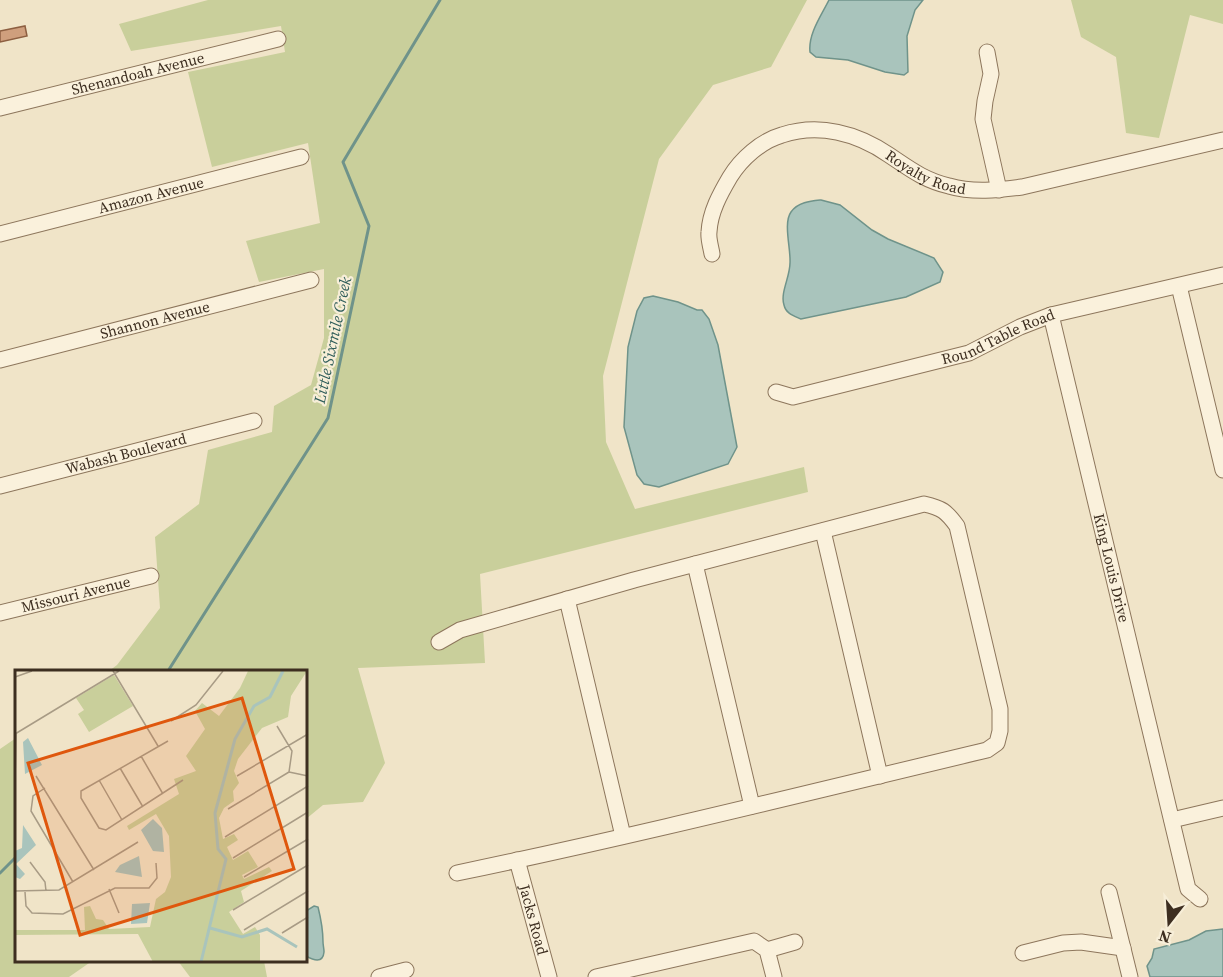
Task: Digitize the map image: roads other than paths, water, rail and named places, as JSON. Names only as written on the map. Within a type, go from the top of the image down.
[{"type":"street","name":"Shenandoah Avenue","points":[[0,108],[278,39]]},
{"type":"street","points":[[987,52],[991,74],[983,119],[999,190]]},
{"type":"street","name":"Royalty Road","points":[[712,254],[708,234],[712,212],[734,171],[757,148],[773,138],[792,131],[828,130],[855,137],[888,153],[912,171],[928,179],[950,187],[969,190],[1022,187],[1223,140]]},
{"type":"street","name":"Amazon Avenue","points":[[0,234],[302,157]]},
{"type":"street","name":"Round Table Road","points":[[776,392],[793,397],[969,353],[1020,327],[1051,315],[1223,275]]},
{"type":"street","name":"Shannon Avenue","points":[[0,360],[311,280]]},
{"type":"street","points":[[1179,286],[1223,470]]},
{"type":"street","name":"King Louis Drive","points":[[1051,315],[1188,889],[1200,899]]},
{"type":"street","name":"Wabash Boulevard","points":[[0,486],[254,421]]},
{"type":"street","points":[[439,642],[460,630],[567,599],[924,504],[939,507],[957,526],[1000,709],[1000,731],[997,743],[987,750],[457,873]]},
{"type":"street","points":[[823,531],[880,776]]},
{"type":"street","points":[[695,564],[752,806]]},
{"type":"street","name":"Missouri Avenue","points":[[0,614],[151,576]]},
{"type":"street","points":[[567,599],[623,836]]},
{"type":"street","points":[[1172,820],[1223,808]]},
{"type":"street","name":"Jacks Road","points":[[517,860],[549,977]]},
{"type":"street","points":[[1109,892],[1130,977]]},
{"type":"street","points":[[596,977],[754,941],[767,950],[774,977]]},
{"type":"street","points":[[767,950],[795,942]]},
{"type":"street","points":[[1023,953],[1063,943],[1081,942],[1123,948]]},
{"type":"street","points":[[379,977],[406,970]]},
{"type":"water","points":[[829,0],[923,0],[915,10],[907,36],[908,72],[904,75],[885,72],[848,60],[816,57],[810,52],[813,32]]},
{"type":"water","points":[[821,200],[840,205],[872,230],[934,258],[943,272],[940,282],[906,297],[801,319],[791,314],[785,308],[783,300],[790,263],[787,229],[789,217],[791,212],[801,204]]},
{"type":"water","points":[[653,296],[702,310],[709,319],[718,345],[737,447],[728,464],[659,487],[644,484],[637,475],[624,427],[628,347],[637,311],[644,298]]},
{"type":"water","points":[[314,906],[318,907],[319,911],[324,951],[320,960],[308,957],[308,910]]},
{"type":"water","points":[[1223,929],[1223,977],[1150,977],[1147,966],[1154,949],[1189,940],[1206,931]]},
{"type":"waterway","name":"Little Sixmile Creek","points":[[169,670],[328,418],[369,226],[343,162],[440,0]]},
{"type":"waterway","name":"Little Sixmile Creek","points":[[0,873],[15,858]]}]
